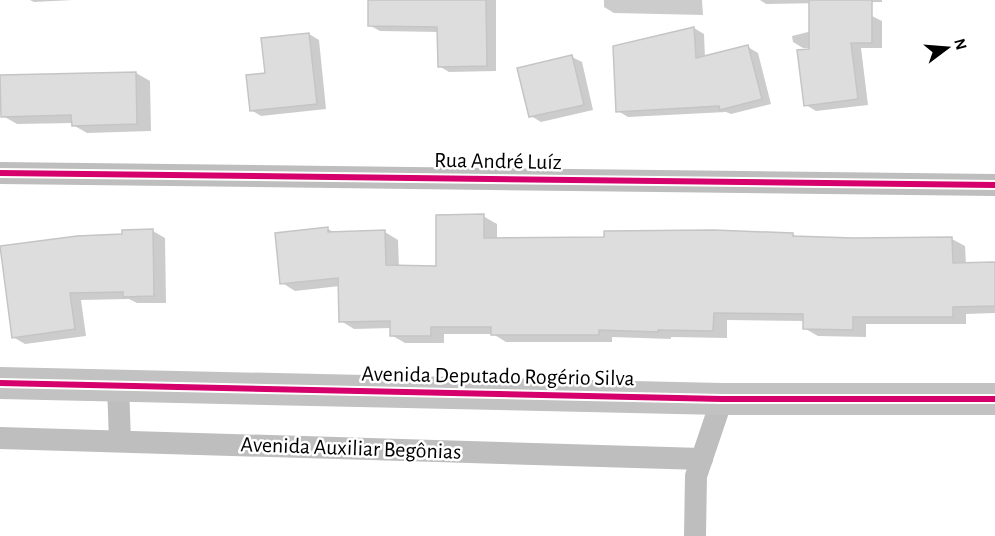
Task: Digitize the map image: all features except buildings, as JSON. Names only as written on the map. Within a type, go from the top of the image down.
[{"type":"street","name":"Rua André Luíz","points":[[0,173],[995,185]]},
{"type":"street","name":"Avenida Deputado Rogério Silva","points":[[0,383],[722,399],[995,399]]},
{"type":"street","points":[[118,385],[120,441]]},
{"type":"street","points":[[695,536],[696,476],[722,399]]},
{"type":"street","name":"Avenida Auxiliar Begônias","points":[[0,438],[702,459]]},
{"type":"cycle path","points":[[0,173],[995,185]]},
{"type":"cycle path","points":[[0,383],[722,399],[995,399]]}]
